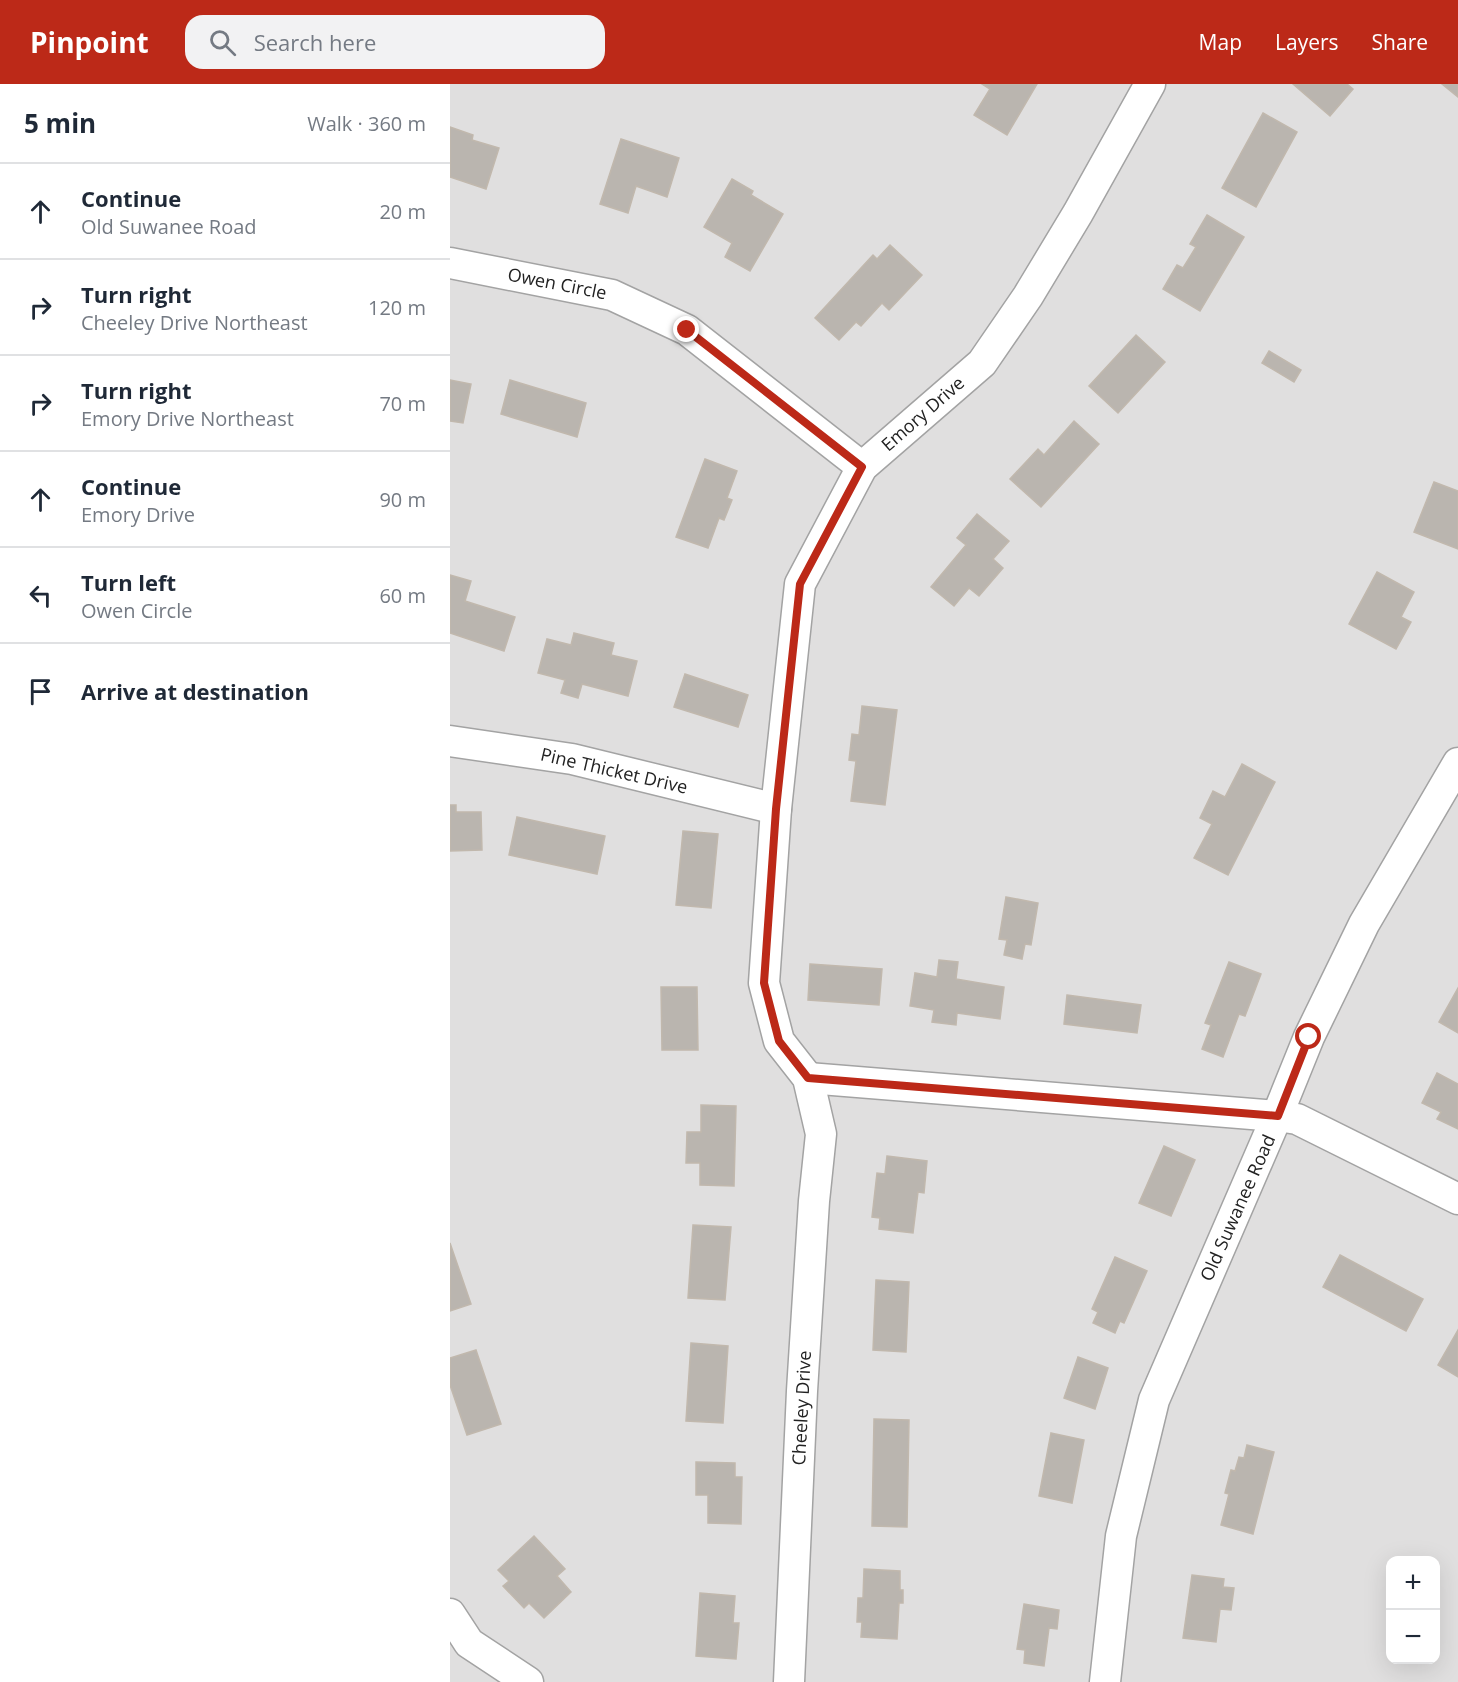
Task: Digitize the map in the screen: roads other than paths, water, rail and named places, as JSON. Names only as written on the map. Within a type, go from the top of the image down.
[{"type":"street","name":"Emory Drive","points":[[808,1078],[779,1041],[764,983],[776,809],[800,584],[862,467],[982,363],[1034,286],[1078,213],[1150,84]]},
{"type":"street","name":"Owen Circle","points":[[450,263],[612,295],[687,330],[862,467]]},
{"type":"street","name":"Pine Thicket Drive","points":[[450,741],[572,759],[776,809]]},
{"type":"street","name":"Old Suwanee Road","points":[[1105,1682],[1121,1536],[1154,1400],[1278,1116],[1309,1037],[1364,924],[1458,764]]},
{"type":"street","points":[[808,1078],[1297,1119],[1458,1199]]},
{"type":"street","name":"Cheeley Drive","points":[[789,1682],[802,1391],[814,1201],[821,1134],[808,1078]]},
{"type":"street","points":[[450,1614],[469,1643],[528,1682]]}]
